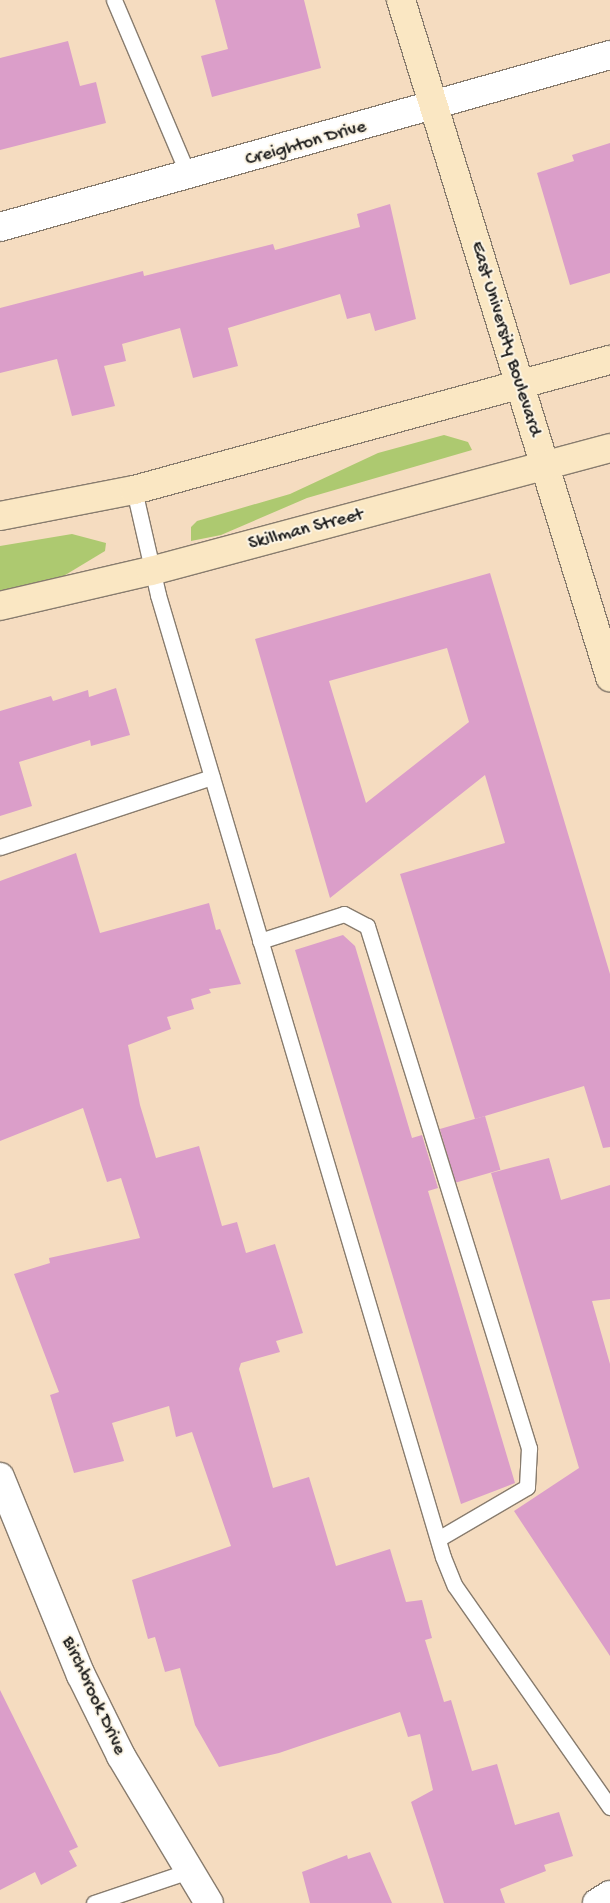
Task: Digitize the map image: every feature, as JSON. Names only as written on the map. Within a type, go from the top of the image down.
[{"type":"main road","name":"East University Boulevard","points":[[401,0],[610,677]]},
{"type":"main road","points":[[0,516],[134,490],[519,387],[610,360]]},
{"type":"main road","name":"Skillman Street","points":[[0,606],[151,571],[546,467],[610,448]]},
{"type":"street","name":"Creighton Drive","points":[[0,227],[189,177],[434,108],[610,55]]},
{"type":"street","name":"Birchbrook Drive","points":[[0,1477],[81,1675],[121,1756],[209,1903]]},
{"type":"street","points":[[597,1903],[610,1895]]},
{"type":"lane","points":[[114,0],[189,177]]},
{"type":"lane","points":[[134,490],[151,571],[438,1539],[455,1586],[610,1807]]},
{"type":"lane","points":[[0,847],[212,777]]},
{"type":"lane","points":[[260,940],[344,914],[367,926],[530,1448],[528,1487],[438,1539]]},
{"type":"lane","points":[[94,1903],[189,1871]]},
{"type":"green space","points":[[444,435],[468,442],[472,450],[307,498],[221,535],[191,541],[191,527],[197,521],[290,494],[378,453]]},
{"type":"green space","points":[[72,534],[106,543],[105,551],[57,580],[0,596],[0,546]]},
{"type":"building","points":[[215,0],[304,0],[321,68],[212,97],[201,56],[228,49]]},
{"type":"building","points":[[68,41],[80,86],[96,82],[106,123],[0,150],[0,58]]},
{"type":"building","points":[[610,143],[610,273],[570,285],[537,173],[574,161],[572,155]]},
{"type":"building","points":[[390,204],[416,319],[375,331],[370,313],[347,319],[340,294],[228,328],[238,366],[193,378],[180,328],[122,344],[126,361],[104,366],[115,406],[72,416],[57,359],[0,373],[0,308],[143,271],[144,276],[273,244],[275,250],[360,227],[357,214]]},
{"type":"building","points":[[490,573],[610,974],[610,1147],[603,1148],[584,1086],[475,1119],[400,874],[505,843],[485,775],[330,898],[255,639]],"holes":[[[447,648],[469,722],[366,803],[329,681]]]},
{"type":"building","points":[[116,688],[130,735],[91,746],[90,740],[19,762],[32,806],[0,816],[0,711],[51,696],[53,701],[88,690],[89,697]]},
{"type":"building","points":[[76,853],[100,933],[209,903],[216,930],[220,929],[241,984],[209,989],[211,993],[191,999],[194,1009],[167,1017],[171,1029],[128,1045],[140,1105],[156,1158],[199,1146],[222,1226],[237,1222],[246,1253],[275,1244],[303,1333],[276,1341],[280,1352],[241,1363],[239,1369],[273,1488],[309,1477],[336,1566],[390,1549],[406,1602],[422,1600],[432,1638],[425,1640],[444,1702],[451,1700],[472,1771],[497,1764],[515,1825],[559,1812],[573,1856],[544,1865],[546,1871],[500,1889],[505,1903],[444,1903],[411,1802],[433,1790],[420,1734],[408,1737],[400,1712],[279,1753],[219,1767],[195,1725],[180,1668],[165,1672],[155,1637],[148,1639],[132,1580],[231,1546],[192,1432],[176,1437],[169,1406],[112,1423],[124,1461],[74,1473],[50,1395],[59,1392],[14,1274],[50,1263],[49,1258],[140,1238],[121,1178],[107,1182],[83,1108],[0,1141],[0,881]]},
{"type":"building","points":[[343,935],[355,946],[412,1138],[422,1135],[438,1188],[428,1191],[515,1483],[461,1504],[295,950]]},
{"type":"building","points":[[485,1116],[500,1170],[455,1183],[440,1129]]},
{"type":"building","points":[[549,1158],[561,1200],[610,1185],[610,1299],[592,1301],[610,1364],[610,1656],[514,1511],[579,1468],[491,1173]]},
{"type":"building","points":[[0,1690],[78,1847],[69,1851],[77,1866],[41,1885],[35,1872],[0,1890]]},
{"type":"building","points":[[370,1852],[392,1903],[310,1903],[302,1872],[347,1855],[348,1859]]}]
